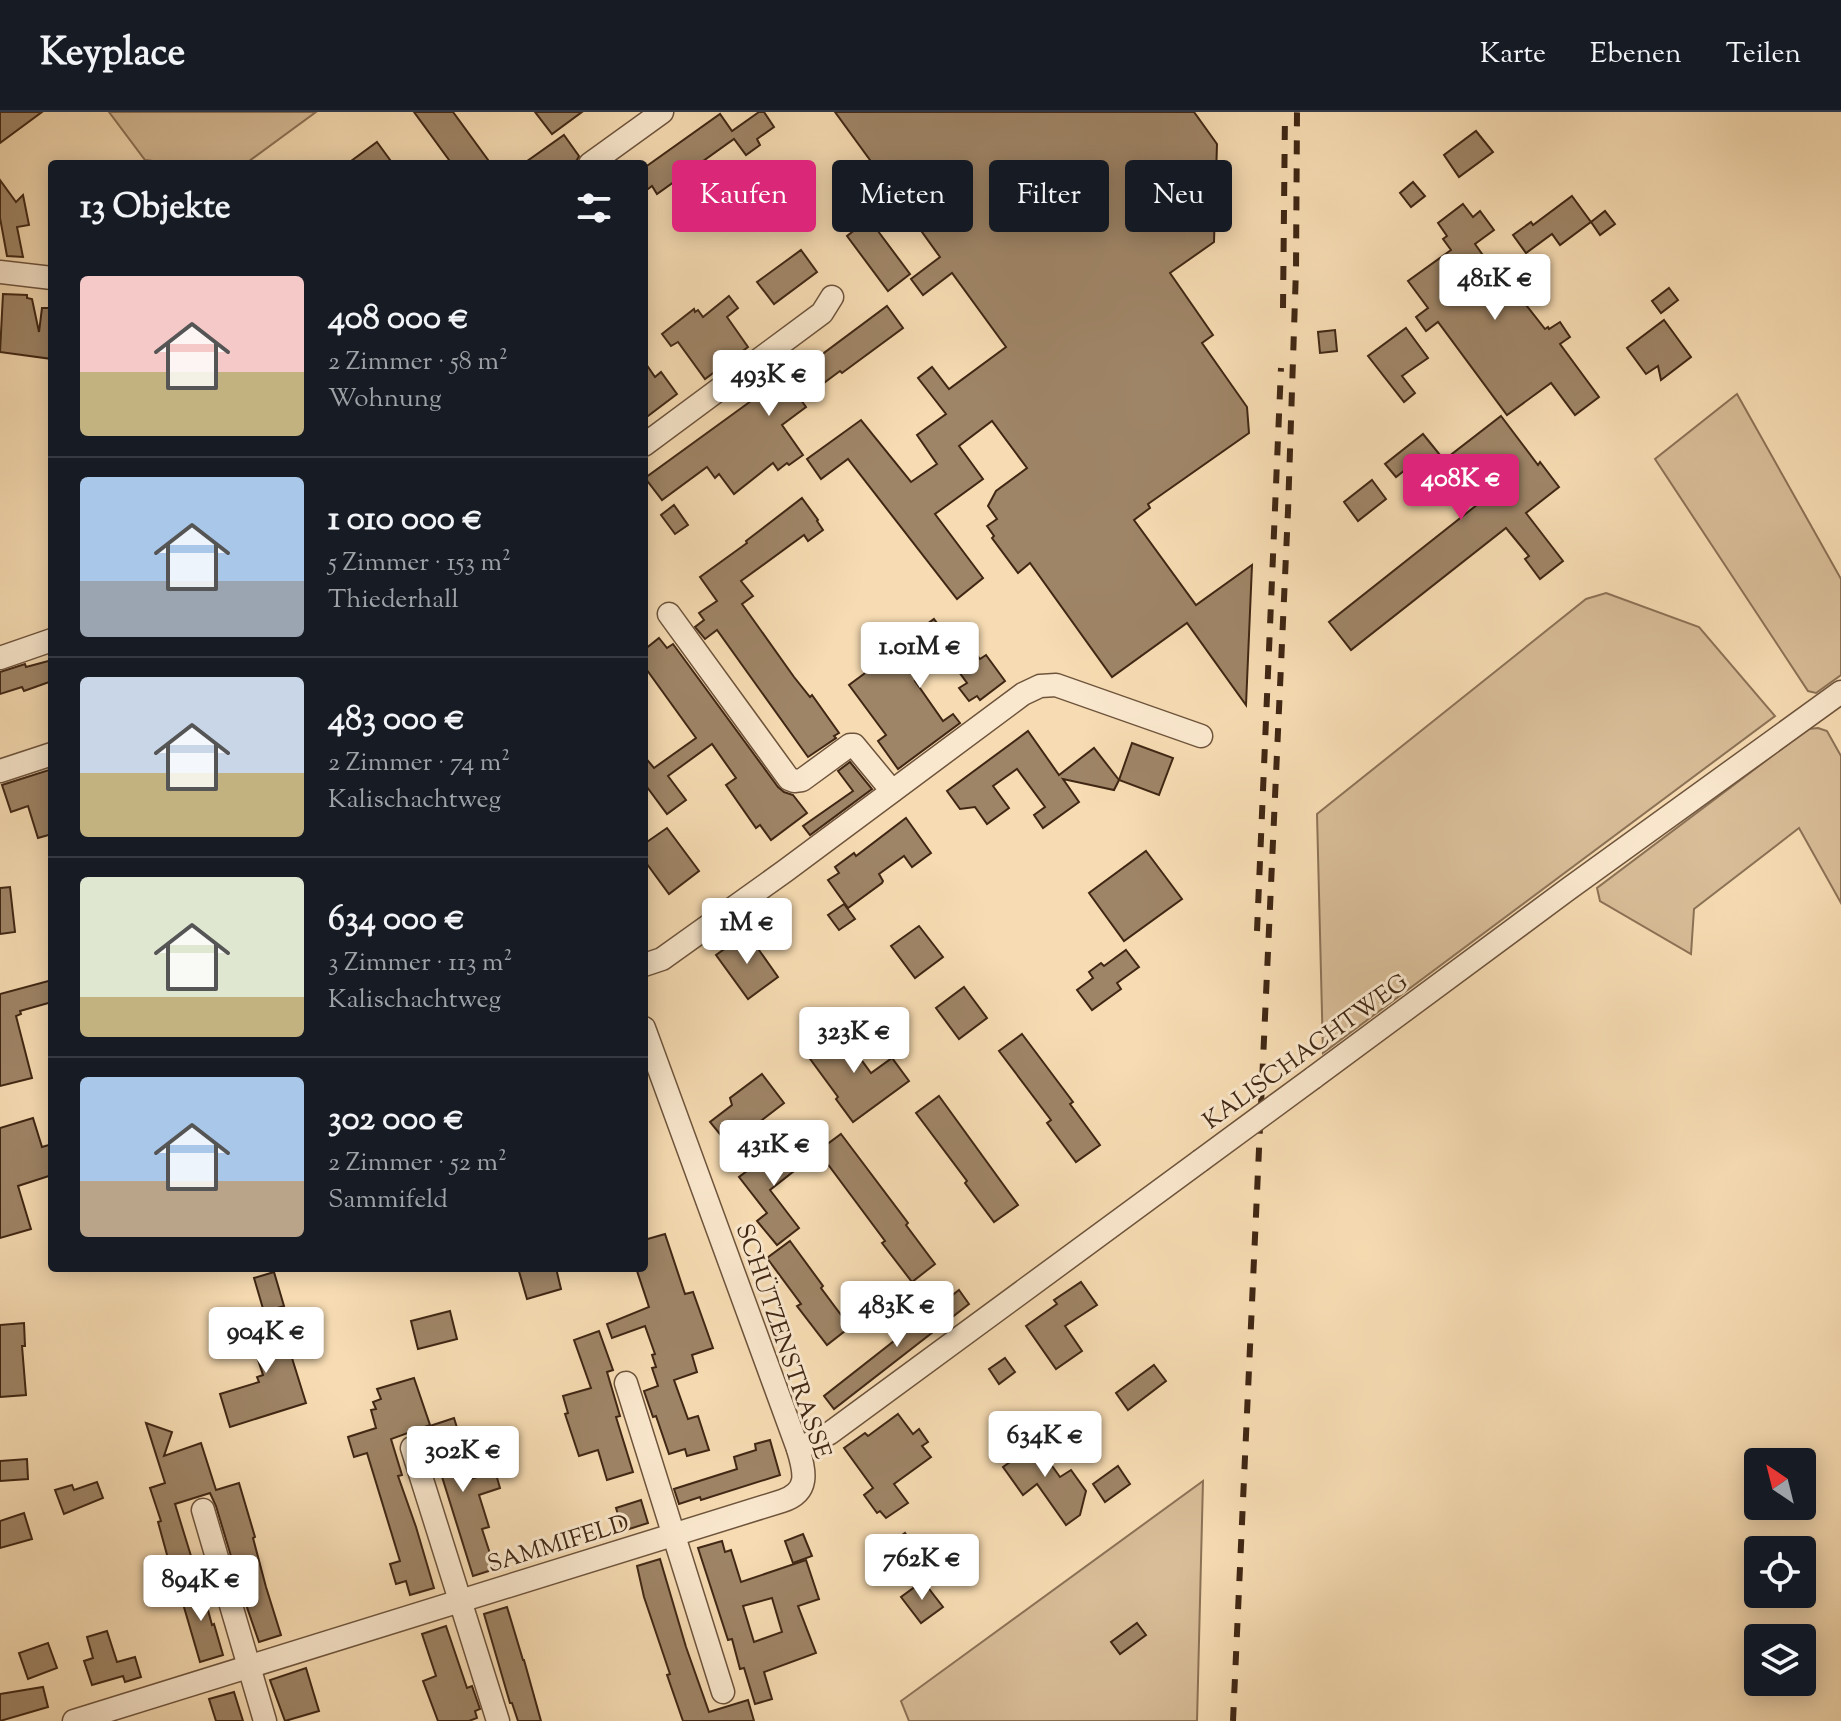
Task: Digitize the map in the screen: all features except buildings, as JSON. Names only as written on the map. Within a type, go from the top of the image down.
[{"type":"street","points":[[596,160],[662,112]]},
{"type":"street","points":[[0,272],[48,278]]},
{"type":"street","points":[[648,442],[822,313],[832,297]]},
{"type":"street","points":[[669,614],[789,779],[802,780],[854,745],[892,791]]},
{"type":"street","points":[[0,658],[48,641]]},
{"type":"street","points":[[648,964],[662,959],[1023,694],[1040,686],[1056,685],[1201,736]]},
{"type":"street","name":"KALISCHACHTWEG","points":[[798,1449],[830,1433],[1579,880],[1841,692]]},
{"type":"street","points":[[0,771],[48,755]]},
{"type":"street","name":"SCHÜTZENSTRASSE","points":[[648,1039],[798,1449],[804,1472],[799,1491]]},
{"type":"street","points":[[626,1383],[723,1692]]},
{"type":"street","points":[[412,1448],[498,1721]]},
{"type":"street","name":"SAMMIFELD","points":[[74,1721],[791,1498],[799,1491]]},
{"type":"street","points":[[203,1510],[265,1721]]},
{"type":"shaded area","points":[[109,112],[316,112],[250,160],[145,160]]},
{"type":"shaded area","points":[[1737,394],[1841,579],[1841,675],[1816,693],[1808,691],[1655,459]]},
{"type":"shaded area","points":[[1606,593],[1699,627],[1775,716],[1323,1053],[1317,814],[1586,599]]},
{"type":"shaded area","points":[[1808,729],[1827,731],[1841,756],[1841,903],[1799,828],[1694,909],[1691,954],[1600,901],[1597,888]]},
{"type":"shaded area","points":[[1203,1481],[1197,1721],[909,1721],[901,1701]]},
{"type":"railway","points":[[1283,308],[1285,112]]},
{"type":"railway","points":[[1233,1721],[1288,511],[1296,269],[1297,112]]},
{"type":"railway","points":[[1257,931],[1281,368]]}]
